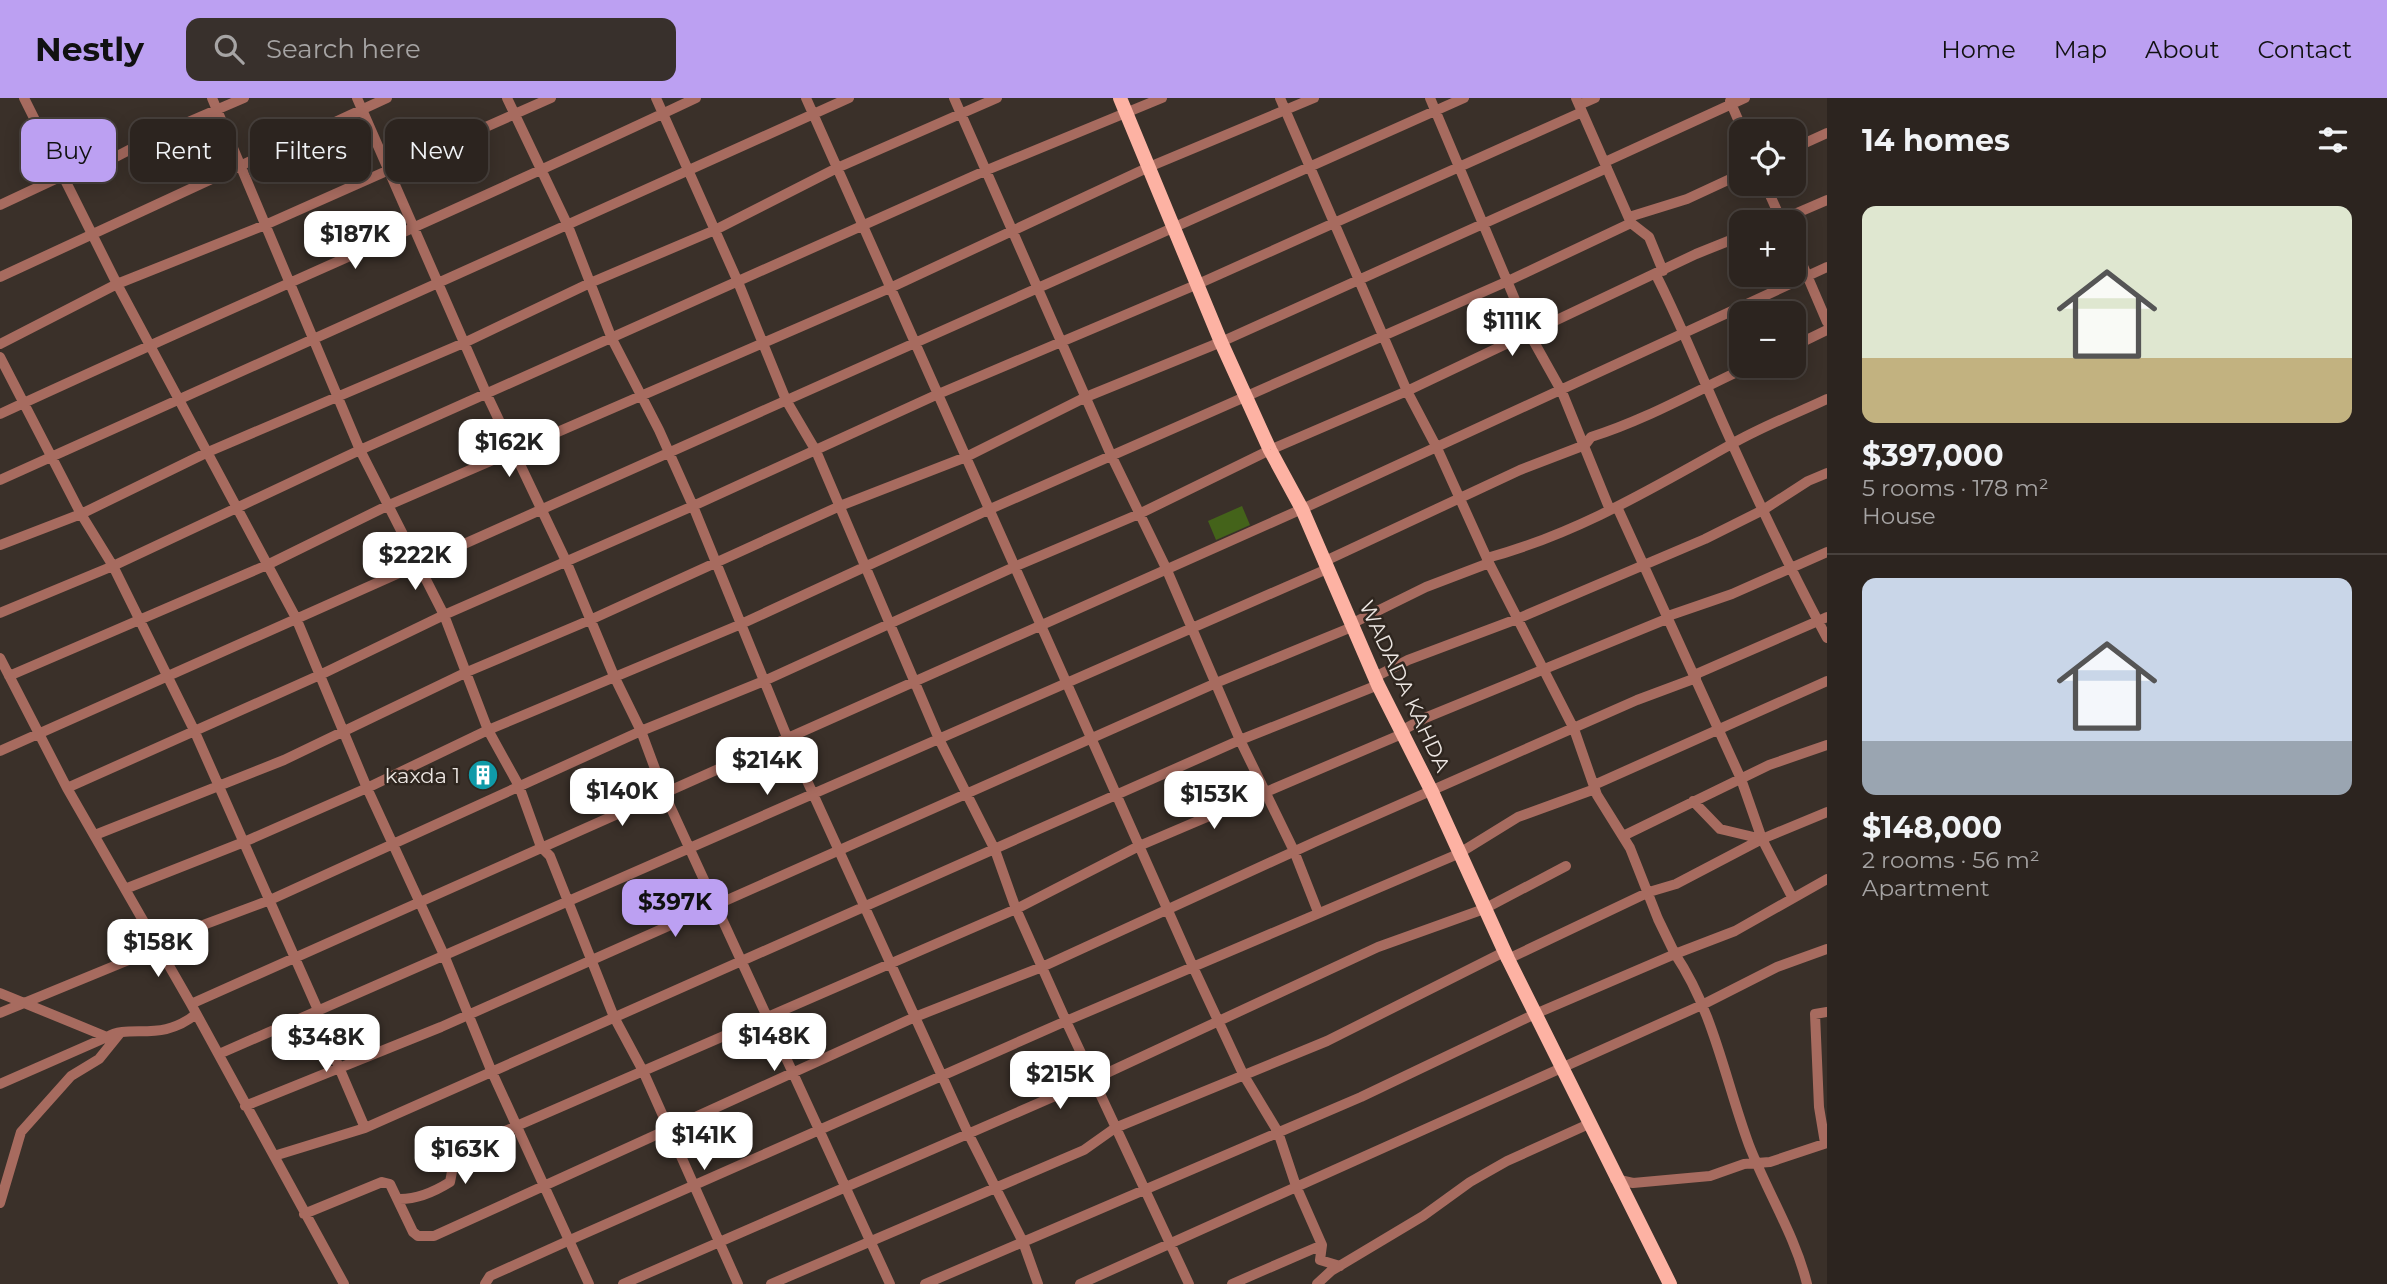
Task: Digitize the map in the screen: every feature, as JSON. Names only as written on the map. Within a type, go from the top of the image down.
[{"type":"main road","name":"WADADA KAHDA","points":[[1120,98],[1221,342],[1270,450],[1302,509],[1376,681],[1432,792],[1458,854],[1561,1069],[1591,1123],[1615,1179],[1670,1284]]},
{"type":"street","points":[[24,98],[34,119]]},
{"type":"street","points":[[116,156],[215,103],[244,98]]},
{"type":"street","points":[[0,277],[243,165],[359,103],[387,98]]},
{"type":"street","points":[[507,98],[568,226],[612,338],[660,430],[739,625],[812,794],[968,1133],[999,1188],[1023,1241],[1038,1284]]},
{"type":"street","points":[[488,126],[551,98]]},
{"type":"street","points":[[656,98],[738,282],[786,400],[816,451],[863,567],[916,680],[964,795],[995,850],[1016,909],[1066,1021],[1189,1284]]},
{"type":"street","points":[[0,414],[287,283],[415,229],[696,98]]},
{"type":"street","points":[[806,98],[936,395],[1194,969],[1222,1023],[1243,1074],[1278,1132],[1296,1186],[1322,1245],[1320,1260],[1340,1266]]},
{"type":"street","points":[[0,480],[52,459],[177,398],[440,284],[687,169],[849,98]]},
{"type":"street","points":[[954,98],[1111,455],[1166,568],[1240,740],[1294,851],[1318,912]]},
{"type":"street","points":[[0,545],[81,513],[208,452],[466,342],[590,283],[715,230],[837,168],[997,98]]},
{"type":"street","points":[[0,613],[113,566],[360,450],[987,170],[1127,115],[1162,98]]},
{"type":"street","points":[[1280,98],[1407,391],[1437,448],[1488,561],[1574,729],[1594,787],[1623,836],[1675,954],[1704,1004],[1749,1146],[1777,1203],[1807,1284]]},
{"type":"street","points":[[9,676],[267,565],[389,505],[890,288],[1149,167],[1314,98]]},
{"type":"street","points":[[1430,98],[1529,333],[1562,392],[1614,509],[1645,565],[1741,779],[1762,839],[1792,897]]},
{"type":"street","points":[[0,751],[1464,98]]},
{"type":"street","points":[[67,788],[321,674],[443,615],[693,506],[936,395],[1461,169],[1595,98]]},
{"type":"street","points":[[95,835],[284,760],[467,671],[590,620],[840,506],[966,457],[1086,397],[1221,342],[1485,225],[1730,101],[1745,98]]},
{"type":"street","points":[[1730,101],[1738,119]]},
{"type":"street","points":[[215,103],[243,165],[287,283],[360,450],[443,615],[488,730],[519,786],[541,847],[550,856],[614,1017],[643,1072],[737,1284]]},
{"type":"street","points":[[359,103],[385,157]]},
{"type":"street","points":[[1579,105],[1630,220],[1649,237],[1659,273],[1687,334],[1706,385],[1791,567],[1822,618],[1827,638]]},
{"type":"street","points":[[1806,143],[1827,133]]},
{"type":"street","points":[[0,344],[117,284],[265,225],[385,173]]},
{"type":"street","points":[[125,889],[244,842],[367,788],[488,730],[739,625],[988,510],[1508,281],[1630,220],[1687,199],[1729,180]]},
{"type":"street","points":[[0,205],[49,182]]},
{"type":"street","points":[[65,182],[177,398],[296,618],[367,788],[444,955],[491,1070],[589,1284]]},
{"type":"street","points":[[396,182],[487,395],[566,561],[614,676],[641,731],[664,793],[890,1284]]},
{"type":"street","points":[[1806,210],[1827,200]]},
{"type":"street","points":[[0,1013],[157,945],[270,900],[641,731],[764,681],[1014,567],[1139,514],[1270,450],[1407,391],[1729,241]]},
{"type":"street","points":[[0,1084],[107,1037],[120,1033],[155,1033],[187,1022],[194,1009],[294,958],[1562,392],[1827,267]]},
{"type":"street","points":[[1806,270],[1827,322]]},
{"type":"street","points":[[1806,340],[1827,330]]},
{"type":"street","points":[[0,357],[81,513],[113,566],[194,730],[318,1010],[323,1030],[365,1128]]},
{"type":"street","points":[[219,1054],[1193,628],[1520,470],[1585,444],[1591,437],[1655,414],[1729,375]]},
{"type":"street","points":[[245,1106],[341,1068],[1216,683],[1352,626],[1426,587],[1576,527],[1614,509],[1732,443],[1827,399]]},
{"type":"street","points":[[274,1156],[365,1128],[864,905],[995,850],[1376,681],[1408,660],[1517,619],[1645,565],[1763,510],[1808,481],[1827,473]]},
{"type":"street","points":[[397,1199],[409,1199],[437,1190],[450,1182],[455,1156],[517,1127],[1016,909],[1139,846],[1402,732],[1435,714],[1669,617],[1732,594],[1827,552]]},
{"type":"street","points":[[304,1214],[382,1182],[390,1184],[413,1232],[418,1236],[434,1236],[543,1184],[915,1017],[1042,967],[1294,851],[1695,677],[1822,618]]},
{"type":"street","points":[[0,658],[67,788],[194,1009],[344,1284]]},
{"type":"street","points":[[485,1284],[490,1276],[570,1240],[1066,1021],[1194,969],[1318,912],[1458,854],[1518,817],[1594,787],[1827,681]]},
{"type":"street","points":[[1623,836],[1741,779],[1827,745]]},
{"type":"street","points":[[1693,801],[1720,829],[1762,839]]},
{"type":"street","points":[[771,1284],[1084,1150],[1115,1128],[1327,1041],[1506,955],[1648,892],[1700,873],[1762,839],[1827,811]]},
{"type":"street","points":[[623,1284],[1222,1023],[1378,947],[1484,909],[1566,866]]},
{"type":"street","points":[[925,1284],[1361,1097],[1535,1014],[1735,931],[1827,879]]},
{"type":"street","points":[[1080,1284],[1704,1004],[1777,967],[1827,950]]},
{"type":"street","points":[[0,993],[107,1037]]},
{"type":"street","points":[[1615,1179],[1633,1183],[1710,1176],[1744,1164],[1770,1162],[1826,1143],[1819,1107],[1815,1014],[1827,1012]]},
{"type":"street","points":[[0,1203],[21,1132],[71,1076],[99,1059],[120,1033]]},
{"type":"street","points":[[1317,1284],[1318,1280],[1423,1216],[1470,1182],[1507,1161],[1591,1123]]},
{"type":"street","points":[[1232,1284],[1322,1245]]},
{"type":"green space","points":[[1242,506],[1250,525],[1216,540],[1208,521]]},
{"type":"place","name":"kaxda 1","points":[[483,775]]}]
